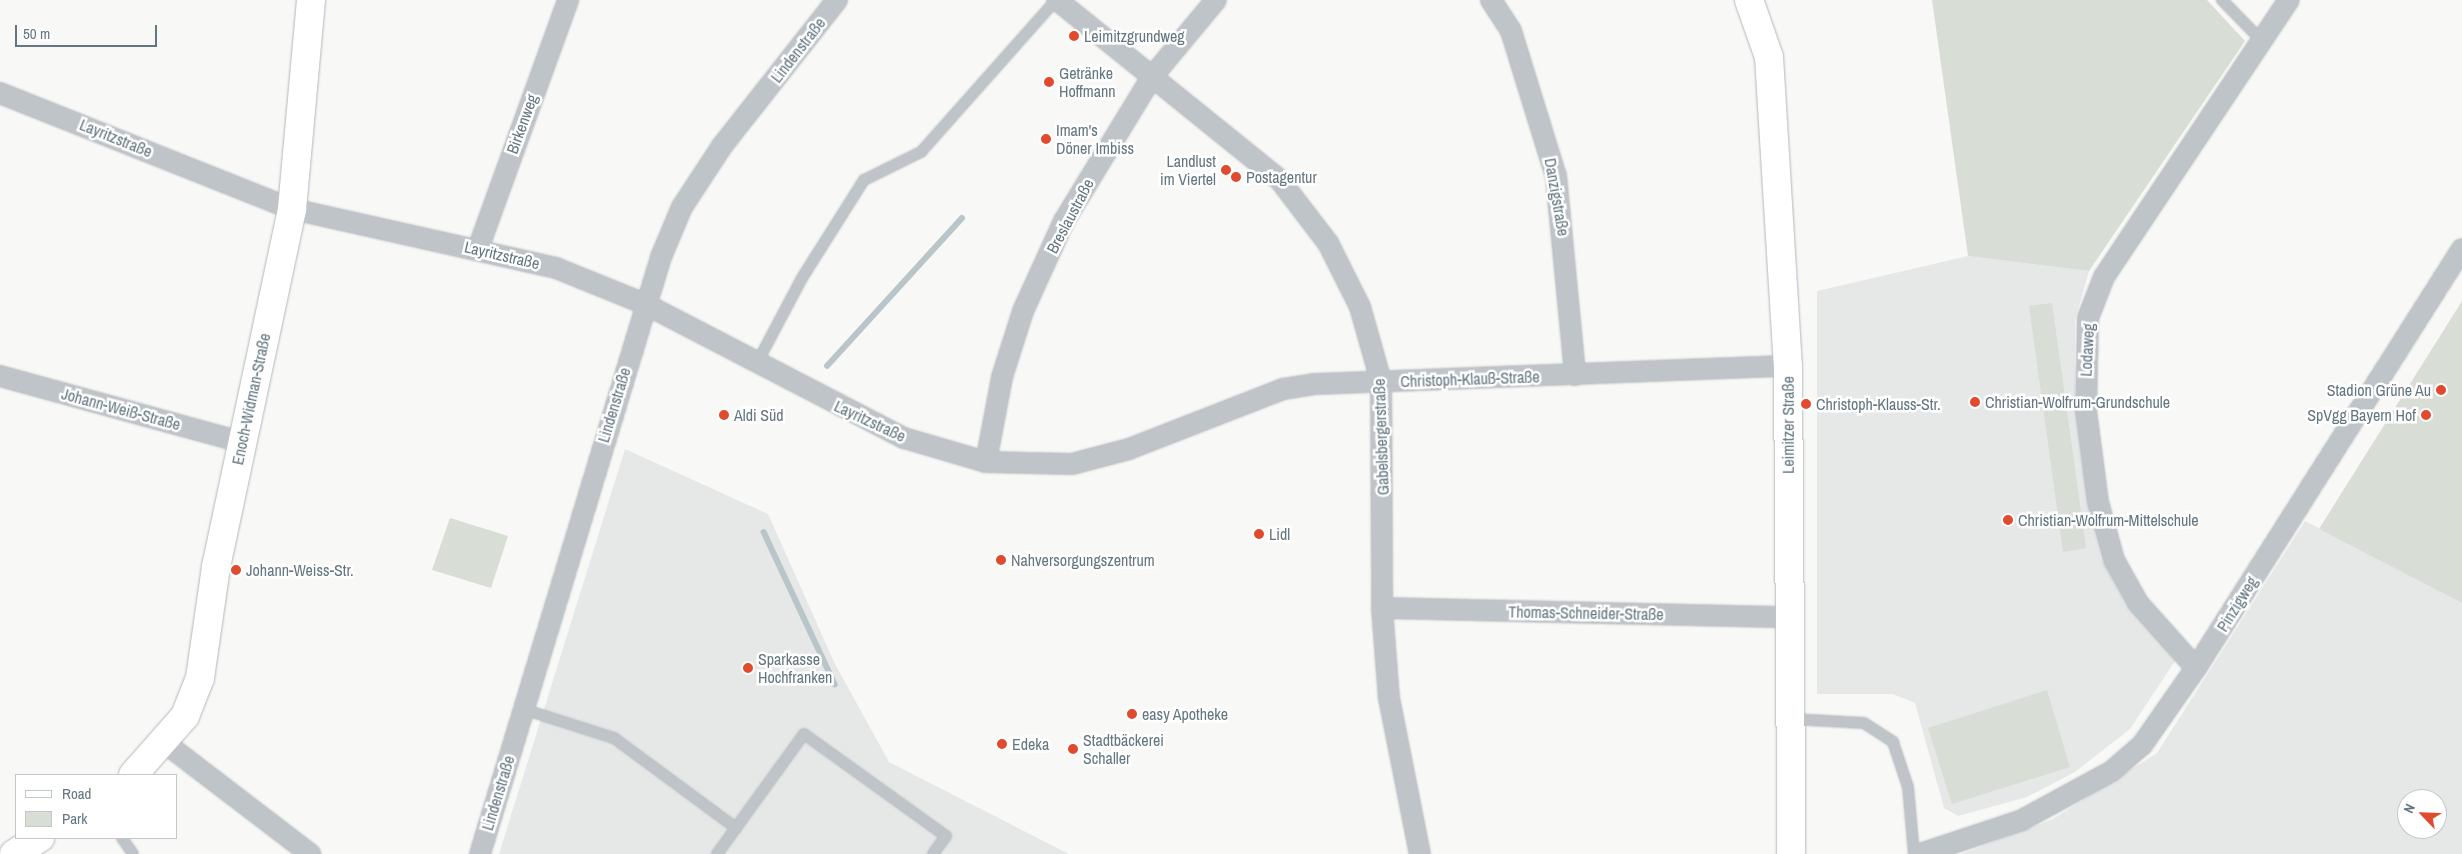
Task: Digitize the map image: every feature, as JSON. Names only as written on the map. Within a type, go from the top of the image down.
[{"type":"street","name":"Enoch-Widman-Straße","points":[[134,774],[165,743],[185,716],[200,678],[241,442],[292,209],[311,0]]},
{"type":"street","name":"Birkenweg","points":[[478,249],[568,0]]},
{"type":"street","name":"Lindenstraße","points":[[480,854],[645,304],[682,207],[722,146],[837,0]]},
{"type":"street","name":"Breslaustraße","points":[[986,462],[1002,376],[1023,311],[1064,221],[1152,77],[1216,0]]},
{"type":"street","name":"Danzigstraße","points":[[1491,0],[1511,31],[1556,176],[1575,375]]},
{"type":"street","name":"Leimitzer Straße","points":[[1749,0],[1769,56],[1788,366],[1791,854]]},
{"type":"street","name":"Lodaweg","points":[[2196,668],[2138,602],[2114,560],[2098,502],[2086,411],[2088,318],[2104,276],[2263,42],[2289,0]]},
{"type":"street","name":"Gabelsbergerstraße","points":[[1065,2],[1152,77],[1279,179],[1328,243],[1360,307],[1381,382],[1382,608],[1389,698],[1420,854]]},
{"type":"street","name":"Layritzstraße","points":[[0,93],[292,209],[478,249],[556,268],[645,304],[904,438],[986,462]]},
{"type":"street","name":"Pinzigweg","points":[[1920,854],[2022,820],[2112,771],[2147,739],[2196,668],[2462,249]]},
{"type":"street","name":"Christoph-Klauß-Straße","points":[[986,462],[1072,464],[1129,450],[1283,389],[1381,382],[1788,366]]},
{"type":"street","name":"Johann-Weiß-Straße","points":[[0,376],[241,442]]},
{"type":"street","name":"Thomas-Schneider-Straße","points":[[1382,608],[1789,617]]},
{"type":"street","points":[[165,743],[310,854]]},
{"type":"street","points":[[14,854],[38,839]]},
{"type":"lane","points":[[2222,0],[2263,42]]},
{"type":"lane","points":[[757,362],[802,278],[864,180],[921,152],[1065,2]]},
{"type":"lane","points":[[523,709],[614,738],[736,828]]},
{"type":"lane","points":[[1790,719],[1864,723],[1893,742],[1908,787],[1914,854]]},
{"type":"lane","points":[[717,854],[804,734],[946,836],[933,854]]},
{"type":"lane","points":[[123,839],[133,854]]},
{"type":"shaded area","points":[[1968,256],[2089,271],[2075,320],[2075,404],[2089,509],[2101,559],[2127,606],[2177,658],[2130,729],[2075,772],[2027,797],[1958,816],[1944,808],[1915,703],[1893,694],[1817,694],[1817,291]]},
{"type":"shaded area","points":[[625,449],[768,514],[835,664],[889,762],[1069,854],[499,854]]},
{"type":"shaded area","points":[[2305,521],[2462,603],[2462,854],[1961,854],[2053,819],[2157,753]]},
{"type":"green space","points":[[1932,0],[2207,0],[2245,41],[2089,271],[1968,256]]},
{"type":"green space","name":"Stadion Grüne Au","points":[[2462,301],[2462,603],[2319,529]]},
{"type":"green space","points":[[2052,303],[2086,548],[2063,552],[2029,306]]},
{"type":"green space","points":[[450,518],[508,536],[491,588],[432,570]]},
{"type":"green space","points":[[2047,690],[2070,767],[1952,804],[1928,728]]},
{"type":"waterway","points":[[827,366],[962,218]]},
{"type":"waterway","points":[[764,532],[835,684]]},
{"type":"place","name":"Leimitzgrundweg","points":[[1074,36]]},
{"type":"place","name":"Getränke Hoffmann","points":[[1049,82]]},
{"type":"place","name":"Imam's Döner Imbiss","points":[[1046,139]]},
{"type":"place","name":"Landlust im Viertel","points":[[1226,170]]},
{"type":"place","name":"Postagentur","points":[[1236,177]]},
{"type":"place","name":"Stadion Grüne Au","points":[[2441,390]]},
{"type":"place","name":"Christian-Wolfrum-Grundschule","points":[[1975,402]]},
{"type":"place","name":"Christoph-Klauss-Str.","points":[[1806,404]]},
{"type":"place","name":"Aldi Süd","points":[[724,415]]},
{"type":"place","name":"SpVgg Bayern Hof","points":[[2426,415]]},
{"type":"place","name":"Christian-Wolfrum-Mittelschule","points":[[2008,520]]},
{"type":"place","name":"Lidl","points":[[1259,534]]},
{"type":"place","name":"Nahversorgungszentrum","points":[[1001,560]]},
{"type":"place","name":"Johann-Weiss-Str.","points":[[236,570]]},
{"type":"place","name":"Sparkasse Hochfranken","points":[[748,668]]},
{"type":"place","name":"easy Apotheke","points":[[1132,714]]},
{"type":"place","name":"Edeka","points":[[1002,744]]},
{"type":"place","name":"Stadtbäckerei Schaller","points":[[1073,749]]}]
